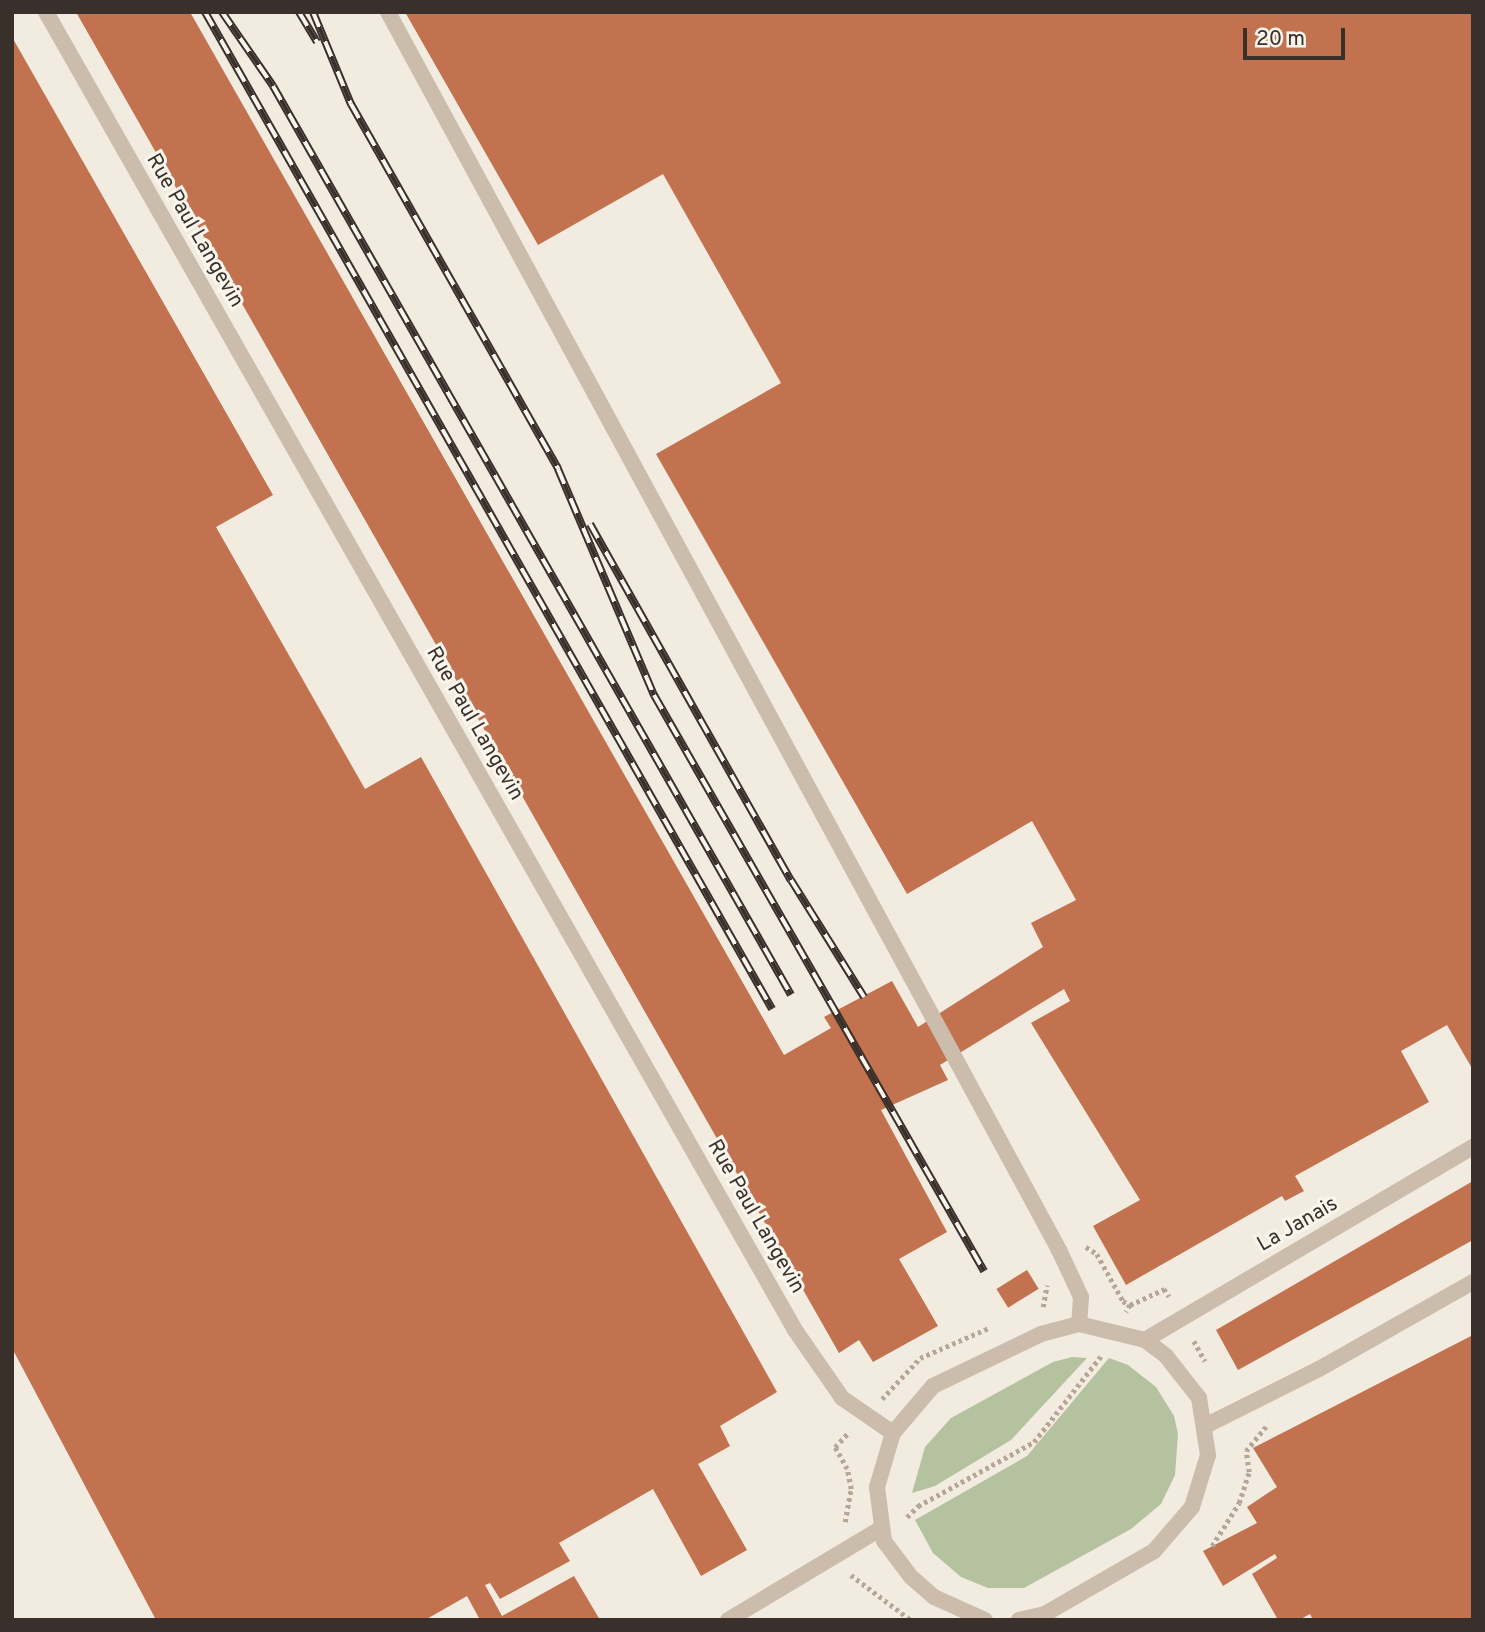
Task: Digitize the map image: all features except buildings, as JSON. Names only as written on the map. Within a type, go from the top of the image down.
[{"type":"lane","name":"Rue Paul Langevin","points":[[46,12],[795,1330],[842,1398],[894,1433]]},
{"type":"lane","points":[[388,12],[1059,1250],[1081,1297],[1079,1324]]},
{"type":"lane","name":"La Janais","points":[[1145,1340],[1473,1147]]},
{"type":"lane","points":[[1205,1426],[1319,1369],[1473,1282]]},
{"type":"lane","points":[[985,1620],[934,1597],[911,1577],[882,1535],[877,1487],[894,1433],[912,1406],[951,1376],[1041,1334],[1079,1324],[1116,1329],[1145,1340],[1166,1356],[1199,1398],[1208,1455],[1201,1486],[1178,1527],[1154,1551],[1045,1614],[1018,1620]]},
{"type":"lane","points":[[728,1620],[882,1535]]},
{"type":"path","points":[[852,1576],[882,1535],[918,1506],[1034,1441],[1102,1354],[1130,1306],[1123,1301],[1097,1254],[1083,1240],[1059,1250]]},
{"type":"green space","points":[[1072,1357],[1087,1358],[1011,1440],[935,1486],[912,1493],[925,1447],[951,1418],[1053,1362]]},
{"type":"green space","points":[[1109,1358],[1128,1365],[1156,1387],[1174,1416],[1178,1434],[1175,1475],[1161,1504],[1131,1529],[1024,1588],[988,1588],[961,1577],[933,1553],[915,1520],[1027,1456]]},
{"type":"railway","points":[[205,12],[772,1009]]},
{"type":"railway","points":[[222,12],[273,86],[791,995]]},
{"type":"railway","points":[[299,12],[317,42]]},
{"type":"railway","points":[[313,12],[351,104],[558,469],[654,695],[984,1271]]},
{"type":"railway","points":[[590,524],[791,880],[864,997]]}]
